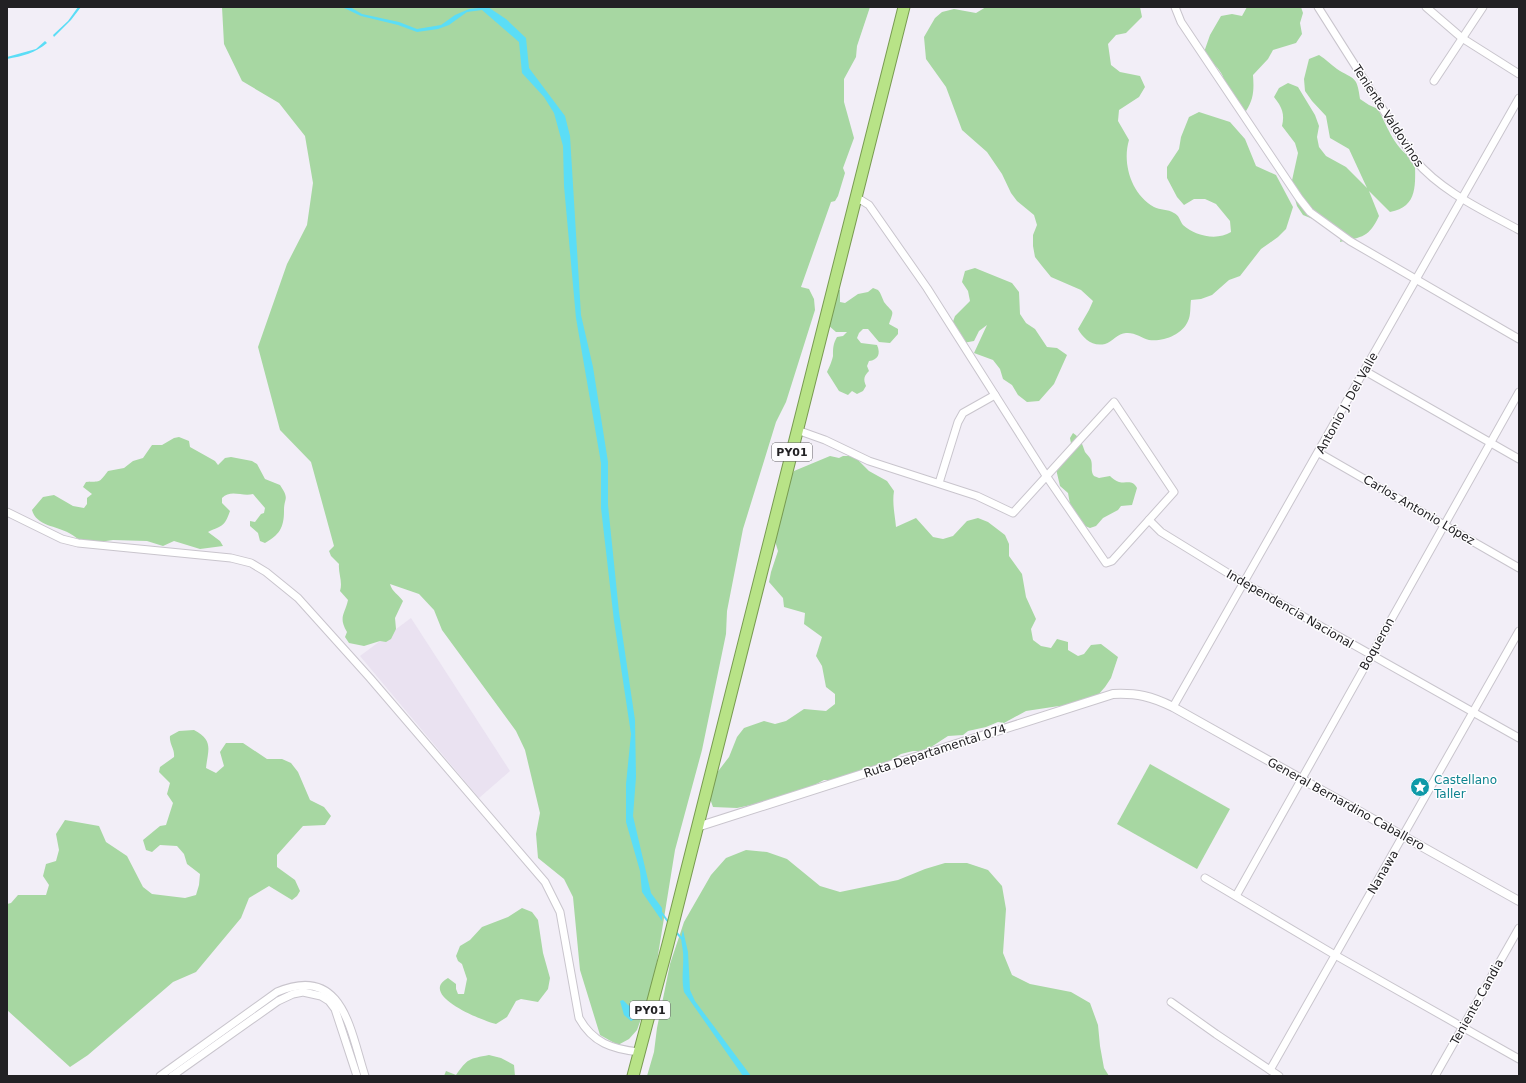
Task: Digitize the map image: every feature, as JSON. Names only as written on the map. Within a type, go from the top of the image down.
[{"type":"highway","name":"PY01","points":[[633,1076],[668,944],[904,7]]},
{"type":"street","points":[[1175,7],[1181,22],[1299,198],[1310,212],[1350,241],[1519,339]]},
{"type":"street","name":"Teniente Valdovinos","points":[[1318,7],[1415,160],[1436,181],[1519,230]]},
{"type":"street","points":[[1426,7],[1462,38],[1519,74]]},
{"type":"street","points":[[1434,81],[1482,7]]},
{"type":"street","name":"Antonio J. Del Valle","points":[[1173,707],[1319,453],[1519,98]]},
{"type":"street","points":[[797,430],[825,440],[869,461],[976,496],[1013,513],[1047,477],[1114,402],[1174,492],[1112,561],[1106,563],[1047,477],[927,288],[869,205],[856,197]]},
{"type":"street","points":[[1365,371],[1519,459]]},
{"type":"street","name":"Boqueron","points":[[1236,896],[1519,392]]},
{"type":"street","points":[[939,484],[958,422],[963,413],[994,395]]},
{"type":"street","name":"Carlos Antonio López","points":[[1319,453],[1445,524],[1519,568]]},
{"type":"street","points":[[7,512],[62,539],[78,543],[231,558],[251,563],[282,584],[298,598],[370,678],[545,882],[560,912],[579,1018],[586,1030],[610,1047],[639,1052]]},
{"type":"street","name":"Independencia Nacional","points":[[1149,520],[1161,532],[1244,583],[1519,738]]},
{"type":"street","name":"Nanawa","points":[[1270,1070],[1519,631]]},
{"type":"street","name":"Ruta Departamental 074","points":[[697,827],[1113,694],[1145,695],[1173,707]]},
{"type":"street","name":"General Bernardino Caballero","points":[[1173,707],[1519,901]]},
{"type":"street","points":[[1205,878],[1335,955],[1519,1059]]},
{"type":"street","name":"Teniente Candia","points":[[1435,1076],[1464,1028],[1519,928]]},
{"type":"street","points":[[160,1076],[277,992],[292,986],[310,986],[325,990],[334,996],[343,1011],[365,1076]]},
{"type":"street","points":[[172,1076],[278,1001],[293,994],[303,992],[321,996],[335,1009],[357,1076]]},
{"type":"street","points":[[1171,1002],[1279,1076]]},
{"type":"shaded area","points":[[411,618],[510,771],[479,798],[360,656]]},
{"type":"green space","points":[[222,7],[870,7],[857,46],[856,57],[844,79],[844,102],[854,138],[843,168],[845,173],[838,196],[835,201],[831,202],[801,287],[809,289],[814,299],[815,310],[786,402],[776,422],[743,529],[727,611],[726,634],[702,750],[675,850],[653,986],[637,1030],[629,1039],[618,1045],[600,1035],[580,970],[573,897],[564,879],[538,858],[536,834],[540,813],[525,750],[516,731],[442,630],[434,610],[419,594],[390,584],[403,601],[395,618],[396,629],[391,639],[386,642],[380,641],[364,646],[349,643],[345,637],[347,632],[343,623],[343,616],[348,600],[340,591],[341,584],[339,564],[331,556],[329,551],[334,546],[311,462],[280,430],[258,347],[287,264],[307,225],[313,183],[305,136],[279,103],[242,81],[224,44]]},
{"type":"green space","points":[[986,7],[1140,7],[1142,17],[1126,33],[1116,35],[1108,44],[1111,65],[1120,72],[1140,76],[1145,87],[1139,97],[1119,110],[1118,121],[1129,140],[1127,149],[1128,168],[1130,177],[1139,194],[1154,207],[1176,214],[1183,225],[1188,229],[1213,237],[1225,235],[1231,232],[1230,221],[1216,204],[1205,199],[1194,199],[1184,205],[1177,197],[1167,178],[1167,167],[1179,149],[1181,137],[1189,117],[1199,112],[1230,122],[1245,139],[1256,166],[1276,175],[1293,207],[1286,229],[1278,237],[1261,249],[1240,276],[1229,280],[1212,295],[1201,299],[1191,300],[1189,319],[1185,326],[1177,334],[1166,339],[1149,340],[1132,333],[1123,333],[1105,344],[1100,345],[1088,341],[1082,336],[1078,329],[1093,301],[1081,290],[1051,277],[1035,257],[1033,235],[1037,225],[1034,215],[1017,201],[1011,193],[1002,174],[987,152],[962,130],[946,87],[926,59],[924,37],[935,18],[942,12],[954,9],[976,13]]},
{"type":"green space","points":[[1247,7],[1301,7],[1303,13],[1300,23],[1302,34],[1296,43],[1273,50],[1268,59],[1253,75],[1253,94],[1246,111],[1230,102],[1225,92],[1223,76],[1203,55],[1210,35],[1221,16],[1232,14],[1242,16]]},
{"type":"green space","points":[[1319,55],[1337,69],[1354,79],[1358,86],[1360,99],[1378,109],[1397,144],[1408,156],[1415,160],[1415,185],[1411,199],[1406,205],[1390,212],[1369,191],[1379,216],[1372,228],[1364,235],[1340,242],[1341,237],[1325,224],[1303,215],[1297,206],[1291,185],[1298,153],[1295,143],[1282,126],[1282,111],[1274,97],[1279,88],[1288,83],[1298,87],[1315,115],[1319,126],[1317,137],[1319,147],[1326,156],[1346,167],[1367,188],[1349,149],[1330,138],[1326,116],[1305,91],[1304,79],[1309,59]]},
{"type":"green space","points":[[975,268],[1012,283],[1019,292],[1020,314],[1026,323],[1035,329],[1047,347],[1057,348],[1067,355],[1054,384],[1039,401],[1027,402],[1018,395],[1012,385],[1003,379],[1000,369],[993,360],[974,353],[987,325],[979,331],[974,341],[963,343],[951,327],[955,316],[970,301],[968,291],[962,282],[965,271]]},
{"type":"green space","points":[[873,288],[879,291],[884,302],[892,312],[889,324],[898,329],[898,334],[890,343],[879,342],[868,329],[863,329],[859,333],[857,338],[861,343],[877,345],[879,354],[877,358],[869,361],[867,366],[869,371],[864,378],[866,386],[863,391],[857,394],[852,391],[848,395],[839,391],[827,372],[833,358],[834,346],[837,337],[843,336],[847,332],[836,332],[828,325],[835,289],[840,290],[840,302],[845,303],[858,294],[868,292]]},
{"type":"green space","points":[[1073,433],[1080,439],[1085,452],[1091,459],[1092,472],[1094,476],[1099,478],[1110,476],[1119,482],[1129,482],[1137,488],[1132,505],[1121,506],[1118,510],[1103,518],[1096,526],[1090,528],[1085,526],[1070,504],[1068,493],[1060,486],[1056,469],[1072,449],[1070,438]]},
{"type":"green space","points":[[179,437],[189,441],[190,447],[215,461],[218,465],[225,458],[231,457],[252,461],[257,464],[265,479],[280,485],[286,496],[284,517],[280,530],[274,537],[265,543],[260,541],[258,533],[250,526],[250,521],[255,522],[261,514],[264,513],[265,508],[253,494],[229,494],[222,498],[222,503],[230,511],[228,516],[222,525],[208,532],[220,541],[223,546],[200,549],[174,541],[163,546],[147,541],[113,540],[85,544],[69,533],[42,522],[34,515],[32,510],[43,497],[54,495],[73,506],[84,508],[87,504],[87,498],[92,494],[83,487],[86,482],[97,482],[108,471],[124,468],[133,461],[143,458],[152,445],[162,445],[174,438]]},
{"type":"green space","points":[[830,456],[839,458],[843,456],[854,456],[869,471],[887,481],[894,491],[893,505],[896,527],[916,518],[933,537],[943,539],[953,536],[967,521],[978,518],[988,522],[1005,535],[1009,544],[1009,556],[1022,574],[1026,597],[1036,619],[1031,629],[1033,640],[1041,646],[1051,648],[1057,639],[1068,642],[1068,650],[1078,656],[1084,654],[1091,645],[1101,644],[1118,657],[1111,678],[1098,695],[1080,707],[1059,706],[1026,711],[1004,723],[998,722],[986,727],[968,731],[963,735],[948,736],[925,751],[913,751],[901,754],[888,762],[836,780],[824,780],[793,796],[737,808],[713,807],[709,796],[716,774],[729,757],[737,737],[744,728],[764,721],[775,724],[786,721],[804,709],[826,711],[835,704],[835,694],[826,687],[822,666],[816,656],[822,637],[804,624],[805,613],[784,607],[783,598],[769,582],[778,551],[775,541],[780,517],[778,501],[794,471]]},
{"type":"green space","points":[[194,730],[205,738],[207,742],[208,751],[206,768],[216,773],[224,766],[220,752],[226,743],[243,743],[267,759],[282,759],[291,763],[298,772],[310,800],[324,807],[331,816],[325,825],[303,826],[277,855],[277,867],[295,880],[300,891],[297,896],[292,900],[269,886],[249,898],[241,918],[196,972],[173,982],[88,1055],[70,1067],[7,1010],[7,904],[11,903],[18,895],[46,895],[49,885],[43,876],[46,864],[56,861],[59,850],[56,834],[65,820],[99,826],[106,842],[127,856],[143,887],[152,894],[185,898],[196,895],[200,874],[187,864],[184,854],[177,846],[160,845],[152,852],[146,850],[143,840],[160,826],[166,825],[173,803],[167,794],[170,783],[159,772],[160,767],[174,757],[170,736],[179,731]]},
{"type":"green space","points":[[1150,764],[1230,809],[1197,869],[1117,824]]},
{"type":"green space","points":[[746,850],[767,852],[787,859],[820,886],[840,892],[898,880],[945,863],[967,863],[988,870],[1002,886],[1006,909],[1003,953],[1012,975],[1030,984],[1071,992],[1090,1003],[1098,1025],[1104,1068],[1109,1076],[647,1076],[654,1052],[657,1028],[670,964],[684,922],[711,875],[726,858]]},
{"type":"green space","points":[[522,908],[532,912],[538,920],[543,953],[550,978],[548,989],[538,1002],[521,999],[516,1001],[507,1017],[496,1024],[467,1013],[446,999],[441,992],[441,985],[448,978],[456,984],[458,994],[464,994],[467,979],[462,964],[458,961],[456,956],[460,946],[470,940],[482,927],[508,917]]},
{"type":"green space","points":[[489,1055],[501,1058],[514,1065],[515,1076],[444,1076],[446,1071],[456,1075],[466,1062],[477,1057]]},
{"type":"water","points":[[78,7],[81,7],[71,20],[54,37],[53,35],[68,21]]},
{"type":"water","points":[[342,7],[350,7],[362,14],[399,22],[417,29],[441,25],[455,15],[469,9],[488,7],[506,19],[526,38],[529,68],[565,116],[570,136],[581,315],[593,367],[608,462],[608,505],[619,612],[635,720],[636,777],[633,816],[651,893],[662,908],[662,921],[642,892],[640,871],[626,822],[626,784],[631,734],[614,621],[601,508],[601,463],[576,318],[564,186],[563,146],[554,113],[544,97],[522,73],[519,42],[482,10],[467,12],[449,25],[438,29],[417,32],[398,25],[361,16]]},
{"type":"water","points":[[45,41],[47,43],[33,52],[7,59],[7,57],[36,49]]},
{"type":"water","points":[[683,930],[688,952],[690,990],[695,1001],[751,1076],[743,1076],[684,992],[683,952],[681,940]]},
{"type":"water","points":[[623,1000],[628,1005],[639,1011],[635,1019],[631,1021],[624,1015],[620,1001]]},
{"type":"waterway","points":[[661,912],[669,923]]},
{"type":"waterway","points":[[675,931],[683,940]]},
{"type":"place","name":"Castellano Taller","points":[[1420,787]]}]
